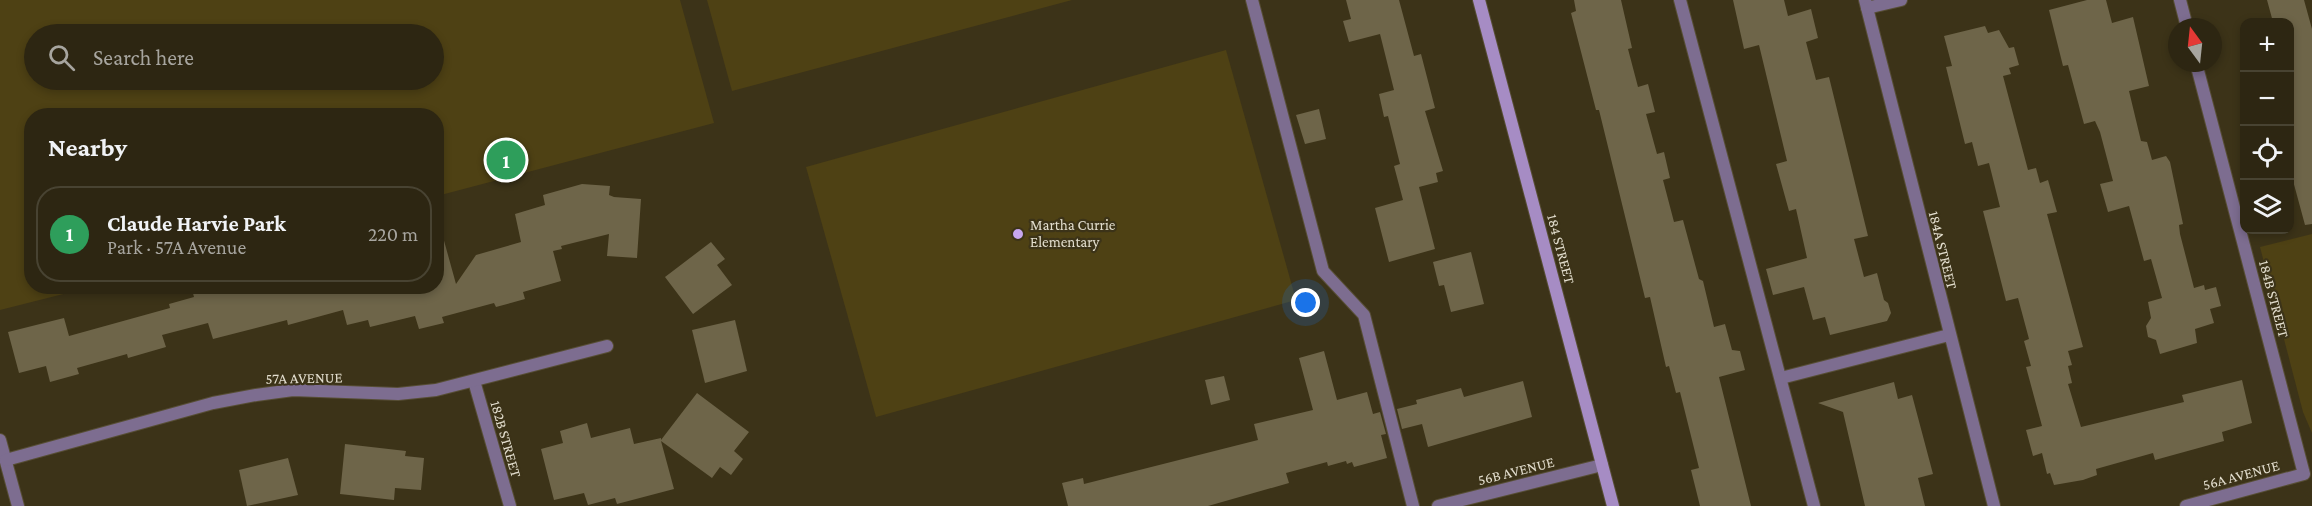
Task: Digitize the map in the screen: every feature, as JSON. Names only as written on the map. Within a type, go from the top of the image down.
[{"type":"main road","name":"184 STREET","points":[[1479,0],[1613,506]]},
{"type":"street","points":[[1252,0],[1323,271],[1364,315],[1413,506]]},
{"type":"street","points":[[1680,0],[1782,378],[1814,506]]},
{"type":"street","points":[[1866,4],[1901,0]]},
{"type":"street","points":[[2180,0],[2185,18]]},
{"type":"street","name":"184A STREET","points":[[1866,4],[1994,506]]},
{"type":"street","name":"184B STREET","points":[[2198,72],[2304,474]]},
{"type":"street","points":[[1782,378],[1949,335]]},
{"type":"street","name":"57A AVENUE","points":[[6,460],[256,394],[293,390],[398,394],[436,390],[607,346]]},
{"type":"street","name":"182B STREET","points":[[474,381],[510,506]]},
{"type":"street","points":[[0,440],[18,506]]},
{"type":"street","name":"56B AVENUE","points":[[1438,506],[1602,465]]},
{"type":"street","name":"56A AVENUE","points":[[2186,506],[2304,474]]},
{"type":"shaded area","points":[[0,0],[680,0],[714,123],[444,194],[444,108],[24,108],[24,294],[63,294],[0,310]]},
{"type":"shaded area","points":[[707,0],[1072,0],[732,91]]},
{"type":"shaded area","points":[[1226,50],[1296,300],[876,417],[806,167]]},
{"type":"shaded area","points":[[2312,234],[2312,433],[2303,412],[2260,247]]},
{"type":"building","points":[[1346,0],[1399,0],[1414,56],[1421,54],[1435,108],[1425,111],[1443,171],[1436,173],[1438,182],[1419,187],[1435,249],[1389,262],[1375,208],[1403,200],[1394,166],[1400,164],[1388,116],[1384,117],[1379,94],[1394,90],[1380,34],[1349,42],[1343,21],[1351,19]]},
{"type":"building","points":[[1574,0],[1621,0],[1632,48],[1628,49],[1638,87],[1648,84],[1655,112],[1646,114],[1657,154],[1664,152],[1670,178],[1663,180],[1674,222],[1683,220],[1699,279],[1703,281],[1714,327],[1725,324],[1732,350],[1740,351],[1745,370],[1719,377],[1751,506],[1700,506],[1691,470],[1699,468],[1680,392],[1676,393],[1669,366],[1666,367],[1650,297],[1645,298],[1599,110],[1596,110],[1571,13],[1576,11]]},
{"type":"building","points":[[1733,0],[1784,0],[1788,16],[1811,9],[1818,38],[1806,42],[1816,80],[1829,77],[1868,236],[1854,239],[1864,277],[1877,273],[1884,300],[1888,303],[1891,313],[1887,321],[1830,335],[1825,317],[1813,320],[1804,287],[1773,295],[1766,269],[1807,258],[1796,209],[1789,211],[1776,164],[1787,161],[1759,45],[1744,49]]},
{"type":"building","points":[[2087,0],[2106,0],[2112,23],[2133,17],[2149,86],[2129,91],[2141,141],[2147,142],[2152,160],[2166,156],[2170,162],[2183,224],[2179,225],[2180,234],[2194,288],[2204,285],[2205,290],[2216,287],[2221,306],[2210,309],[2214,323],[2195,329],[2197,343],[2160,354],[2156,340],[2148,337],[2146,326],[2151,318],[2148,302],[2162,298],[2151,259],[2144,261],[2129,206],[2108,212],[2100,184],[2113,181],[2100,132],[2095,121],[2084,124],[2068,65],[2063,66],[2049,10]]},
{"type":"building","points":[[2267,0],[2304,0],[2312,29],[2312,224],[2305,225],[2294,184],[2294,18],[2272,18]]},
{"type":"building","points":[[1985,26],[1988,33],[1999,30],[2009,48],[2014,47],[2019,65],[2009,68],[2011,74],[2003,76],[2028,170],[2036,168],[2040,183],[2048,180],[2057,212],[2047,214],[2083,347],[2068,351],[2072,365],[2068,366],[2072,383],[2068,384],[2081,427],[2184,402],[2182,395],[2242,380],[2252,423],[2222,432],[2224,441],[2155,460],[2153,453],[2096,469],[2097,475],[2083,480],[2054,485],[2050,473],[2047,474],[2042,453],[2033,456],[2026,430],[2042,426],[2026,367],[2031,366],[2024,341],[2029,339],[2018,298],[2006,301],[1983,211],[2000,207],[1989,163],[1978,166],[1972,142],[1965,144],[1946,67],[1952,66],[1944,36]]},
{"type":"building","points":[[1319,109],[1326,139],[1305,144],[1296,115]]},
{"type":"building","points":[[582,184],[610,186],[609,195],[641,199],[637,258],[607,256],[609,234],[561,246],[562,249],[553,251],[561,281],[523,292],[525,299],[496,307],[494,303],[442,317],[444,323],[419,329],[415,316],[370,327],[368,320],[347,325],[343,310],[288,325],[287,320],[213,339],[208,323],[162,335],[166,347],[128,358],[127,354],[77,368],[79,374],[50,382],[46,366],[19,373],[8,332],[64,318],[69,336],[170,308],[169,304],[194,297],[193,294],[444,294],[444,241],[456,284],[476,255],[521,242],[515,214],[545,205],[543,195]]},
{"type":"building","points":[[711,242],[725,259],[717,265],[732,285],[693,314],[665,277]]},
{"type":"building","points":[[1471,252],[1484,304],[1451,312],[1444,285],[1439,286],[1433,262]]},
{"type":"building","points":[[735,320],[747,371],[705,383],[692,330]]},
{"type":"building","points":[[1324,351],[1337,400],[1367,392],[1373,414],[1380,412],[1386,434],[1381,435],[1387,458],[1354,467],[1352,462],[1347,464],[1346,461],[1328,466],[1327,462],[1286,473],[1289,483],[1208,506],[1068,506],[1062,483],[1083,478],[1084,484],[1258,440],[1254,424],[1313,410],[1299,358]]},
{"type":"building","points":[[1224,376],[1230,400],[1211,405],[1205,380]]},
{"type":"building","points":[[1523,381],[1532,417],[1428,447],[1422,424],[1402,429],[1397,409],[1417,404],[1416,400],[1461,388],[1464,397]]},
{"type":"building","points":[[1894,382],[1898,399],[1912,395],[1933,474],[1918,478],[1925,506],[1865,506],[1843,412],[1818,403]]},
{"type":"building","points":[[697,393],[749,432],[734,451],[743,459],[731,475],[720,467],[712,478],[661,441],[674,489],[617,504],[615,498],[588,505],[584,493],[554,500],[541,449],[563,443],[560,431],[587,423],[591,438],[630,428],[634,444],[661,438],[661,440]]},
{"type":"building","points":[[345,444],[406,451],[405,456],[424,458],[421,490],[395,488],[394,500],[340,494]]},
{"type":"building","points":[[288,458],[298,495],[247,506],[239,470]]},
{"type":"place","name":"Claude Harvie Park","points":[[506,160]]},
{"type":"place","name":"Martha Currie Elementary","points":[[1018,234]]}]
